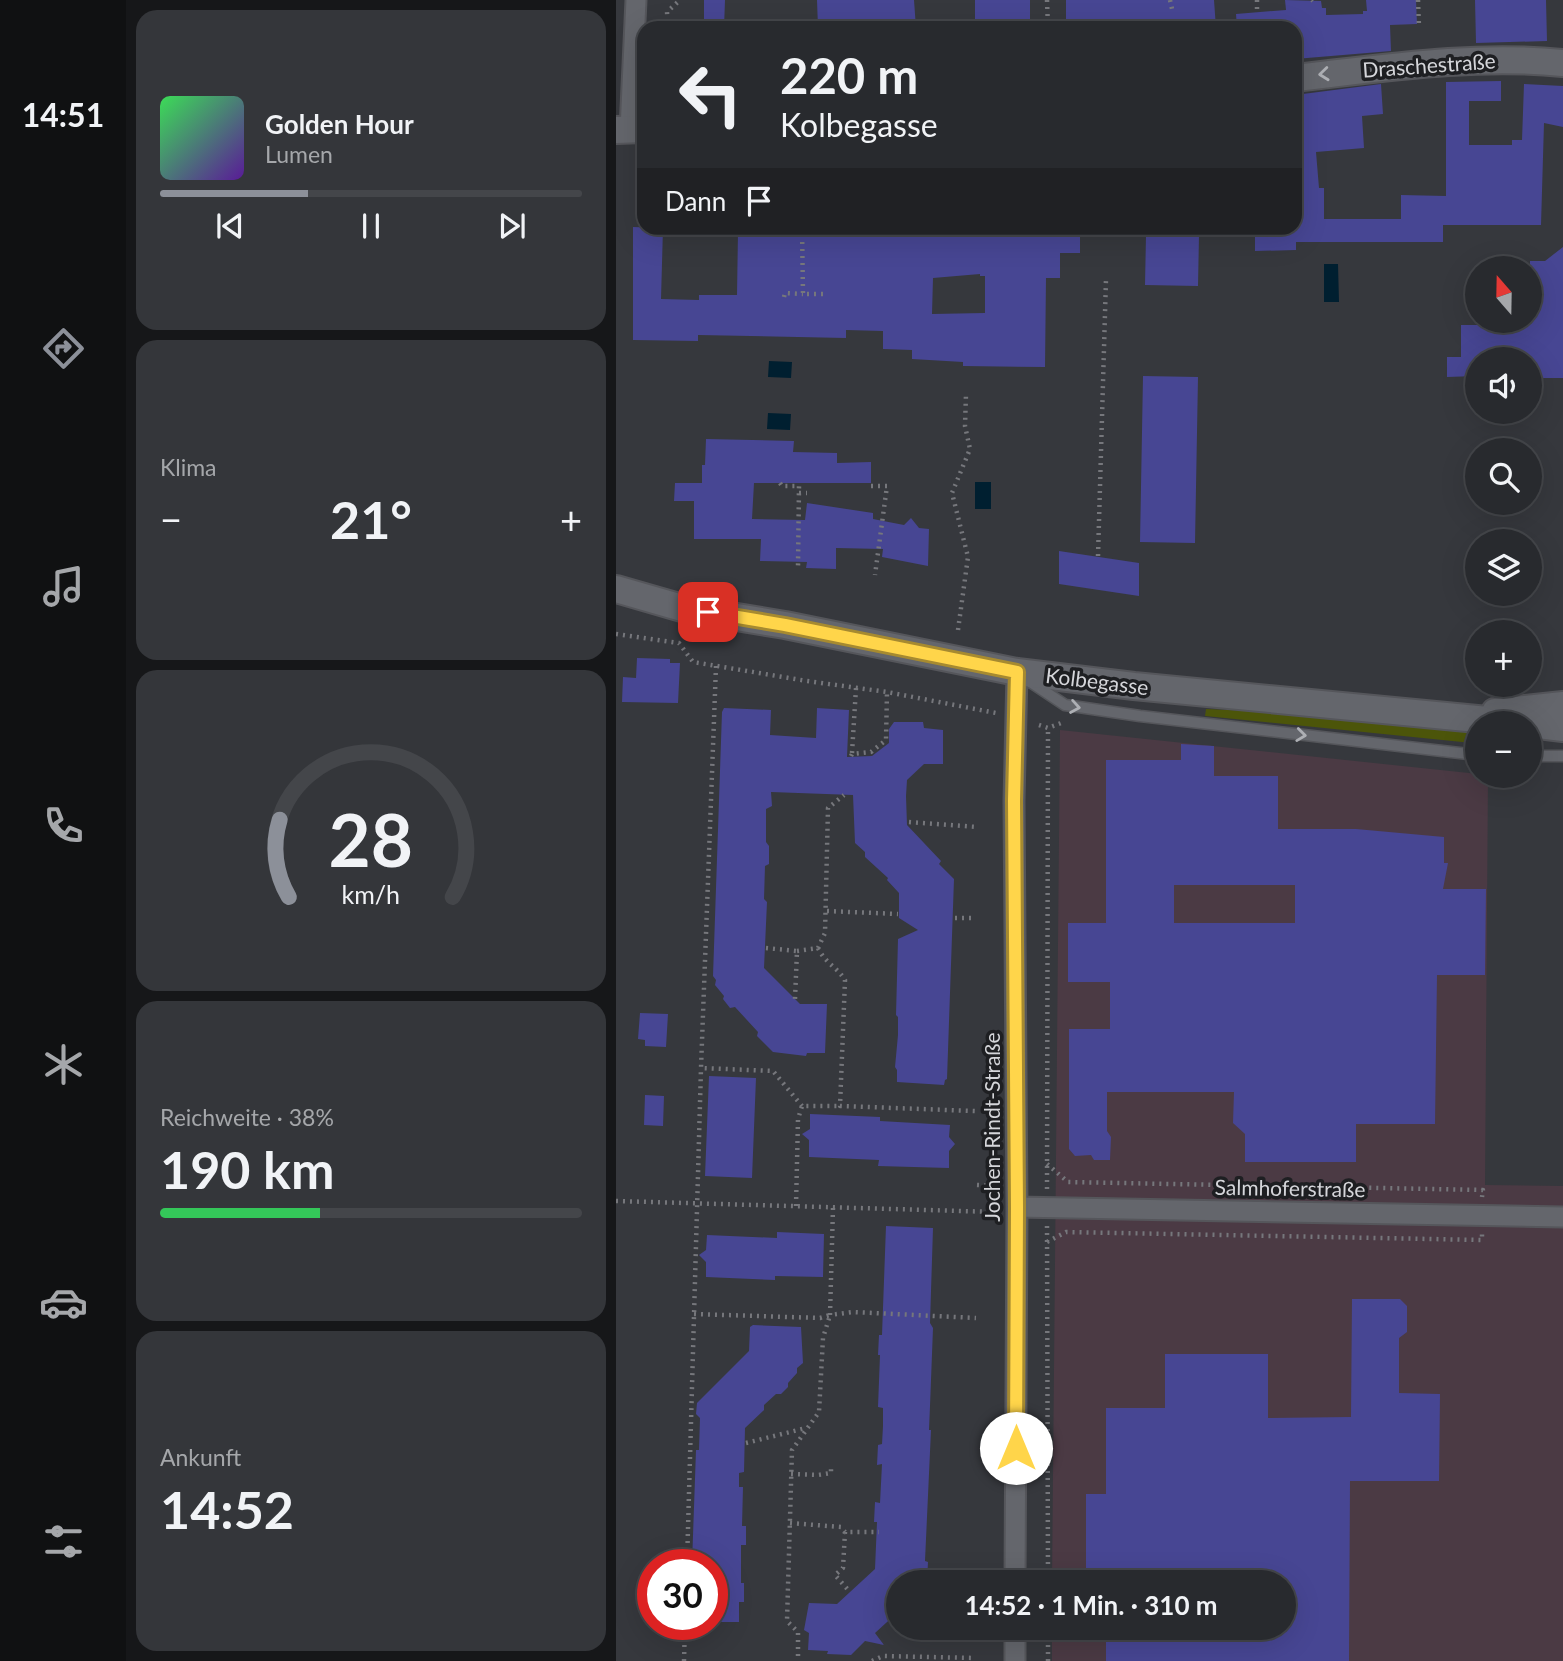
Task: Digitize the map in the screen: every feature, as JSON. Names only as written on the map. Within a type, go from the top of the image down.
[{"type":"main road","name":"Draschestraße","points":[[1302,77],[1460,60],[1563,63]]},
{"type":"main road","name":"Kolbegasse","points":[[616,589],[682,608],[785,625],[1017,672],[1134,686],[1465,717]]},
{"type":"main road","name":"Kolbegasse","points":[[1459,716],[1563,705]]},
{"type":"main road","points":[[1542,725],[1563,728]]},
{"type":"street","points":[[630,130],[636,0]]},
{"type":"street","name":"Jochen-Rindt-Straße","points":[[1015,1570],[1017,1207],[1014,801],[1017,672]]},
{"type":"street","name":"Salmhoferstraße","points":[[1017,1207],[1563,1217]]},
{"type":"street","points":[[1015,1640],[1015,1661]]},
{"type":"lane","points":[[1017,672],[1065,705],[1465,754]]},
{"type":"lane","points":[[1542,757],[1563,756]]},
{"type":"path","points":[[668,21],[667,12],[680,0]]},
{"type":"path","points":[[1047,0],[1048,21]]},
{"type":"path","points":[[1170,0],[1172,9]]},
{"type":"path","points":[[1256,0],[1257,12]]},
{"type":"path","points":[[1418,0],[1419,27]]},
{"type":"path","points":[[802,235],[803,294]]},
{"type":"path","points":[[1098,556],[1106,279]]},
{"type":"path","points":[[784,297],[785,293],[823,294],[824,297]]},
{"type":"path","points":[[958,630],[968,557],[952,493],[970,449],[965,426],[966,394]]},
{"type":"path","points":[[780,483],[782,486],[799,486],[798,567]]},
{"type":"path","points":[[871,486],[887,486],[875,575]]},
{"type":"path","points":[[799,493],[807,492]]},
{"type":"path","points":[[616,634],[680,643],[694,662],[887,692],[997,713]]},
{"type":"path","points":[[687,1549],[696,1204],[716,666]]},
{"type":"path","points":[[856,688],[852,755],[871,752],[886,740],[887,692]]},
{"type":"path","points":[[1048,728],[1048,1570]]},
{"type":"path","points":[[818,948],[825,933],[827,911],[828,808],[844,795]]},
{"type":"path","points":[[909,822],[977,827]]},
{"type":"path","points":[[827,911],[898,914]]},
{"type":"path","points":[[954,918],[976,918]]},
{"type":"path","points":[[706,944],[716,944]]},
{"type":"path","points":[[766,948],[797,951],[818,948]]},
{"type":"path","points":[[818,948],[824,960],[845,980],[840,1106]]},
{"type":"path","points":[[795,999],[797,951]]},
{"type":"path","points":[[701,1068],[772,1071],[802,1106],[975,1111]]},
{"type":"path","points":[[796,1206],[799,1119],[802,1106]]},
{"type":"path","points":[[1047,1164],[1068,1182],[1483,1190],[1482,1240],[1066,1232],[1047,1242]]},
{"type":"path","points":[[616,1201],[977,1212]]},
{"type":"path","points":[[798,1661],[798,1632],[787,1620],[792,1450],[819,1412],[823,1338],[830,1315],[833,1208]]},
{"type":"path","points":[[694,1314],[820,1318],[853,1312],[976,1318]]},
{"type":"path","points":[[746,1443],[807,1428]]},
{"type":"path","points":[[690,1443],[698,1444]]},
{"type":"path","points":[[791,1474],[831,1473],[831,1467]]},
{"type":"path","points":[[790,1523],[841,1527],[845,1532],[843,1568],[835,1575],[850,1592]]},
{"type":"path","points":[[845,1532],[879,1532]]},
{"type":"path","points":[[684,1661],[685,1640]]},
{"type":"path","points":[[1048,1640],[1048,1661]]},
{"type":"path","points":[[872,1661],[883,1656],[975,1658]]},
{"type":"shaded area","points":[[1060,730],[1465,773],[1465,788],[1488,788],[1485,1185],[1563,1186],[1563,1661],[1052,1661],[1052,1640],[1296,1640],[1296,1570],[1052,1570]]},
{"type":"green space","points":[[1206,709],[1292,713],[1465,729],[1465,742],[1205,716]]},
{"type":"water","points":[[1324,264],[1338,264],[1339,302],[1324,302]]},
{"type":"water","points":[[769,361],[792,362],[791,378],[768,377]]},
{"type":"water","points":[[768,413],[791,414],[790,430],[767,429]]},
{"type":"water","points":[[975,482],[991,482],[991,509],[975,509]]},
{"type":"building","points":[[704,0],[725,0],[724,21],[704,21]]},
{"type":"building","points":[[817,0],[914,0],[916,21],[818,21]]},
{"type":"building","points":[[975,0],[1030,0],[1030,21],[975,21]]},
{"type":"building","points":[[1066,0],[1214,0],[1216,21],[1066,21]]},
{"type":"building","points":[[1285,0],[1321,1],[1322,8],[1326,8],[1326,15],[1363,14],[1363,11],[1367,11],[1366,0],[1416,0],[1417,24],[1390,25],[1391,51],[1302,58],[1302,21],[1236,21],[1236,14],[1286,10]]},
{"type":"building","points":[[1475,0],[1546,0],[1547,41],[1476,43]]},
{"type":"building","points":[[1501,81],[1501,101],[1469,101],[1469,145],[1512,145],[1512,140],[1522,140],[1524,84],[1563,86],[1563,127],[1544,123],[1541,225],[1443,225],[1443,242],[1296,242],[1296,250],[1255,251],[1255,235],[1302,235],[1302,94],[1381,84],[1383,114],[1362,116],[1364,148],[1316,152],[1319,188],[1324,188],[1324,219],[1401,219],[1401,195],[1446,196],[1446,82]]},
{"type":"building","points":[[633,227],[637,227],[637,235],[663,235],[661,299],[699,300],[699,295],[737,295],[738,235],[1080,235],[1080,253],[1060,253],[1060,278],[1046,278],[1045,367],[963,366],[963,362],[912,359],[912,350],[883,349],[883,331],[846,330],[846,338],[698,335],[698,341],[633,340]],"holes":[[[980,274],[985,276],[985,313],[932,314],[933,278]]]},
{"type":"building","points":[[1146,235],[1199,236],[1198,286],[1145,285]]},
{"type":"building","points":[[1563,247],[1563,378],[1542,378],[1542,347],[1465,347],[1465,376],[1447,377],[1447,357],[1461,357],[1461,325],[1465,325],[1465,333],[1542,333],[1542,261]]},
{"type":"building","points":[[1143,376],[1198,377],[1195,543],[1140,542]]},
{"type":"building","points":[[706,439],[794,441],[793,452],[837,453],[837,463],[871,462],[871,483],[754,483],[752,519],[805,520],[807,503],[873,513],[873,519],[904,525],[911,518],[919,528],[929,529],[928,566],[882,557],[883,549],[836,548],[836,569],[806,568],[807,562],[760,561],[761,539],[694,539],[694,501],[674,501],[675,483],[702,483]]},
{"type":"building","points":[[1059,551],[1139,563],[1139,596],[1059,584]]},
{"type":"building","points":[[637,658],[670,659],[670,663],[680,663],[678,703],[622,702],[623,677],[636,678]]},
{"type":"building","points":[[724,708],[771,710],[770,735],[816,738],[817,708],[849,710],[847,757],[872,756],[889,743],[889,729],[894,722],[923,722],[924,728],[943,730],[943,764],[924,764],[907,780],[906,796],[907,825],[954,879],[947,1079],[944,1085],[897,1082],[895,1067],[898,1035],[898,939],[918,930],[899,918],[899,893],[855,843],[853,795],[771,792],[772,806],[766,809],[769,864],[765,866],[764,899],[767,902],[764,968],[800,1004],[827,1004],[825,1053],[807,1053],[806,1056],[773,1052],[735,1007],[730,1008],[723,999],[724,996],[715,985],[713,976]]},
{"type":"building","points":[[1181,744],[1214,746],[1214,776],[1278,776],[1278,829],[1356,829],[1444,837],[1444,863],[1448,863],[1443,889],[1486,889],[1485,975],[1437,975],[1435,1124],[1356,1124],[1356,1162],[1245,1162],[1245,1134],[1233,1123],[1234,1092],[1107,1092],[1110,1160],[1094,1160],[1091,1155],[1075,1156],[1069,1149],[1069,1029],[1110,1029],[1110,982],[1068,982],[1068,923],[1106,923],[1106,760],[1181,760]],"holes":[[[1174,885],[1295,885],[1295,923],[1174,923]]]},
{"type":"building","points":[[640,1013],[668,1014],[666,1047],[645,1046],[645,1040],[638,1039]]},
{"type":"building","points":[[709,1076],[756,1078],[752,1178],[705,1176]]},
{"type":"building","points":[[645,1095],[664,1096],[663,1126],[644,1125]]},
{"type":"building","points":[[810,1114],[880,1117],[880,1121],[950,1125],[949,1137],[955,1144],[949,1151],[949,1168],[878,1166],[879,1160],[809,1157],[809,1140],[802,1134],[810,1129]]},
{"type":"building","points":[[886,1226],[933,1228],[931,1430],[925,1561],[928,1562],[928,1570],[886,1570],[886,1623],[875,1633],[884,1645],[865,1641],[851,1655],[827,1654],[828,1651],[808,1650],[809,1633],[804,1630],[809,1603],[837,1604],[875,1569],[875,1502],[880,1503],[882,1464],[877,1465],[883,1426],[883,1408],[878,1407],[879,1335],[882,1335]]},
{"type":"building","points":[[777,1232],[824,1234],[823,1277],[775,1276],[775,1280],[706,1277],[706,1262],[699,1255],[706,1250],[707,1235],[777,1238]]},
{"type":"building","points":[[1352,1299],[1400,1299],[1407,1306],[1407,1332],[1399,1338],[1399,1393],[1440,1394],[1439,1481],[1350,1481],[1349,1661],[1106,1661],[1106,1640],[1296,1640],[1296,1570],[1086,1570],[1086,1494],[1106,1494],[1106,1408],[1165,1408],[1165,1354],[1268,1354],[1268,1418],[1351,1417]]},
{"type":"building","points":[[750,1327],[801,1327],[803,1363],[797,1368],[797,1373],[788,1383],[788,1387],[764,1405],[764,1410],[745,1428],[744,1472],[739,1473],[739,1487],[743,1487],[742,1526],[746,1526],[746,1545],[741,1545],[744,1602],[739,1602],[739,1622],[728,1622],[728,1549],[693,1549],[696,1450],[699,1450],[700,1418],[696,1414],[697,1403],[749,1351]]},
{"type":"route","points":[[708,612],[1017,672],[1014,801],[1016,1448]]}]
